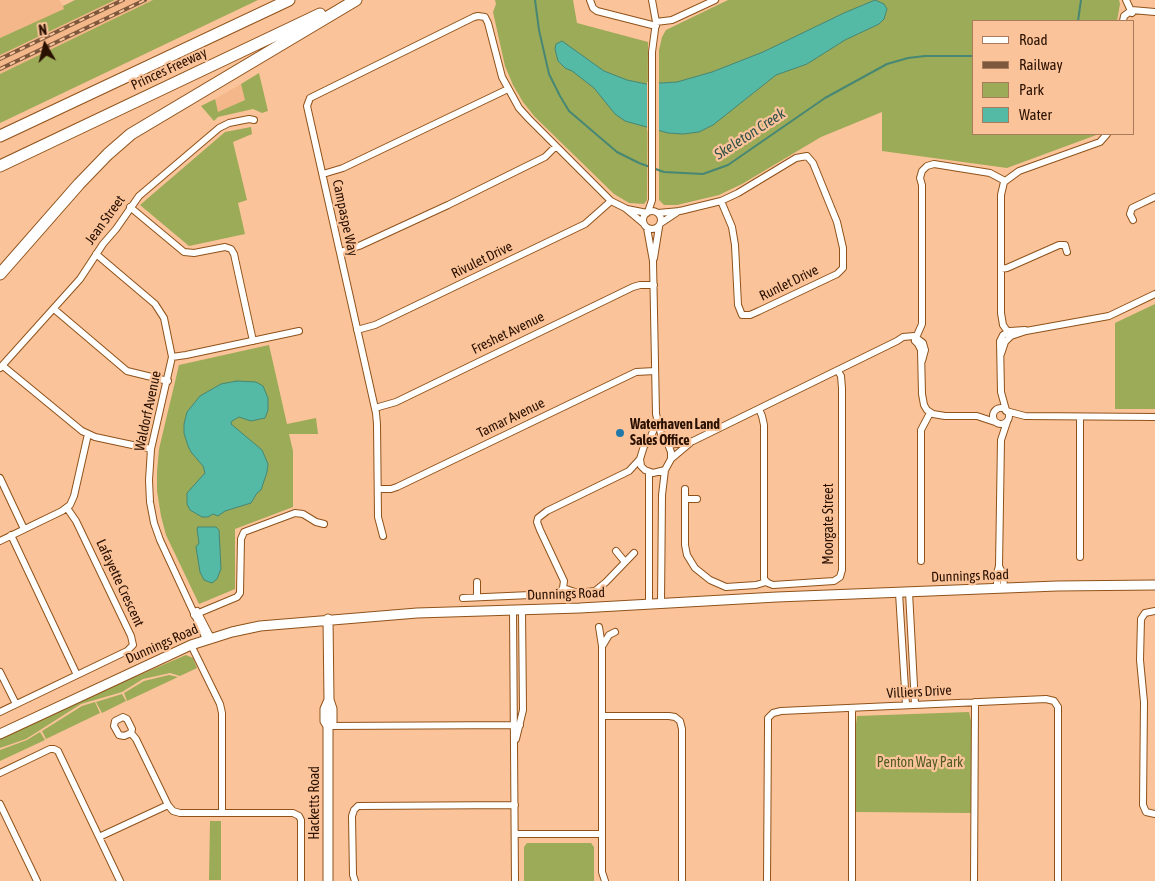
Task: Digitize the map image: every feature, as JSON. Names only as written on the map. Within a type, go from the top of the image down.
[{"type":"highway","name":"Princes Freeway","points":[[0,136],[289,0]]},
{"type":"highway","name":"Princes Freeway","points":[[0,166],[352,0]]},
{"type":"highway","points":[[0,274],[79,184],[130,134],[356,0]]},
{"type":"street","points":[[590,0],[593,8],[597,11],[656,24],[672,20],[715,0]]},
{"type":"street","points":[[652,0],[656,24],[652,47],[652,200],[644,216],[653,261],[658,421],[671,459]]},
{"type":"street","points":[[1126,0],[1131,13]]},
{"type":"street","points":[[1125,20],[1131,13],[1142,11],[1155,12]]},
{"type":"street","name":"Campaspe Way","points":[[383,536],[378,517],[377,424],[375,408],[307,106],[310,98],[478,16],[485,17],[488,23],[498,64],[508,89]]},
{"type":"street","points":[[323,174],[343,168],[508,89],[528,119],[611,201],[625,208],[645,226],[652,230],[680,211]]},
{"type":"street","name":"Jean Street","points":[[2,367],[80,279],[139,196],[219,128],[229,123],[249,119],[254,120]]},
{"type":"street","points":[[1094,143],[1102,135]]},
{"type":"street","points":[[1009,334],[1003,325],[1000,313],[1001,196],[999,186],[1010,173],[1102,141],[1106,135]]},
{"type":"street","points":[[340,252],[360,246],[545,157],[556,146]]},
{"type":"street","name":"Runlet Drive","points":[[807,156],[815,167],[840,233],[844,263],[842,270],[755,313],[746,316],[742,314],[738,305],[735,245],[732,227],[721,201],[738,193],[796,158],[807,156]]},
{"type":"street","points":[[916,339],[922,324],[922,185],[920,178],[924,168],[934,164],[990,173],[1003,180]]},
{"type":"street","points":[[1133,220],[1130,214],[1132,208],[1155,197]]},
{"type":"street","points":[[652,200],[662,219],[653,261]]},
{"type":"street","name":"Rivulet Drive","points":[[357,330],[375,325],[585,224],[611,201]]},
{"type":"street","points":[[625,208],[658,213],[680,211],[721,201]]},
{"type":"street","points":[[130,208],[184,252],[194,253],[225,247],[231,248],[234,254],[253,340]]},
{"type":"street","points":[[1001,269],[1059,245],[1065,245],[1068,252]]},
{"type":"street","name":"Waldorf Avenue","points":[[96,254],[161,310],[164,318],[172,357],[151,450],[149,490],[154,524],[164,549],[208,639]]},
{"type":"street","name":"Freshet Avenue","points":[[375,408],[386,406],[410,395],[633,287],[654,285]]},
{"type":"street","points":[[1009,334],[1109,316],[1155,294]]},
{"type":"street","points":[[54,309],[127,371],[168,381]]},
{"type":"street","points":[[172,357],[299,330]]},
{"type":"street","points":[[1000,588],[997,572],[999,566],[1001,440],[1008,416],[1001,392],[1001,354],[1009,334]]},
{"type":"street","points":[[662,603],[662,495],[665,470],[671,459],[693,441],[907,336],[916,339],[924,346],[920,406],[928,415],[935,418],[945,416],[977,416],[999,409],[1025,416],[1155,418]]},
{"type":"street","points":[[2,367],[71,423],[88,434],[151,450]]},
{"type":"street","name":"Tamar Avenue","points":[[378,489],[397,487],[636,372],[656,371]]},
{"type":"street","name":"Moorgate Street","points":[[766,582],[773,585],[830,582],[838,579],[842,574],[842,388],[841,376],[838,371]]},
{"type":"street","points":[[1001,392],[993,418],[1001,440]]},
{"type":"street","points":[[685,489],[685,545],[687,554],[695,568],[710,580],[726,587],[756,585],[766,582],[763,577],[764,425],[759,409]]},
{"type":"street","points":[[921,561],[921,430],[928,415]]},
{"type":"street","points":[[977,416],[1001,424],[1025,416]]},
{"type":"street","points":[[1080,417],[1080,557]]},
{"type":"street","points":[[463,598],[553,594],[559,592],[563,588],[564,580],[537,520],[542,514],[629,471],[640,459],[644,446],[649,441],[658,421]]},
{"type":"street","points":[[0,541],[67,508],[74,496],[88,434]]},
{"type":"street","points":[[649,441],[659,439],[667,443],[693,441]]},
{"type":"street","points":[[640,459],[642,466],[647,471],[649,604]]},
{"type":"street","points":[[629,471],[658,472],[665,470]]},
{"type":"street","points":[[0,478],[24,529]]},
{"type":"street","points":[[685,499],[697,499]]},
{"type":"street","name":"Lafayette Crescent","points":[[0,712],[132,647],[131,636],[76,521],[67,508]]},
{"type":"street","points":[[196,614],[236,597],[240,593],[241,537],[244,532],[297,513],[324,524]]},
{"type":"street","points":[[11,535],[78,675]]},
{"type":"street","points":[[616,551],[625,562]]},
{"type":"street","points":[[563,588],[578,593],[594,591],[602,587],[634,553]]},
{"type":"street","points":[[477,582],[478,597]]},
{"type":"street","name":"Dunnings Road","points":[[0,734],[191,645],[260,626],[417,613],[1000,588],[1155,585]]},
{"type":"street","points":[[909,592],[914,705]]},
{"type":"street","points":[[899,593],[906,705]]},
{"type":"street","points":[[515,881],[515,743],[517,725],[518,610]]},
{"type":"street","points":[[1155,611],[1145,613],[1141,617],[1140,641],[1144,702],[1143,805],[1146,812],[1155,814]]},
{"type":"street","name":"Hacketts Road","points":[[328,619],[329,700],[325,709],[325,721],[328,726],[328,881]]},
{"type":"street","points":[[599,627],[602,646],[602,875],[605,881]]},
{"type":"street","points":[[602,646],[608,634],[615,632]]},
{"type":"street","points":[[191,645],[220,704],[222,714],[222,813]]},
{"type":"street","points":[[0,672],[16,704]]},
{"type":"street","name":"Villiers Drive","points":[[767,881],[768,718],[773,713],[781,710],[1046,699],[1052,700],[1058,705],[1058,881]]},
{"type":"street","points":[[974,881],[975,702]]},
{"type":"street","points":[[852,708],[852,881]]},
{"type":"street","points":[[602,716],[669,716],[675,717],[680,721],[682,729],[682,881]]},
{"type":"street","points":[[328,726],[517,725]]},
{"type":"street","points":[[131,733],[136,739],[168,804],[177,813],[293,813],[299,816],[301,823],[301,881]]},
{"type":"street","points":[[0,773],[46,751],[56,750],[60,754],[120,881]]},
{"type":"street","points":[[0,804],[37,881]]},
{"type":"street","points":[[99,837],[168,804]]},
{"type":"street","points":[[355,881],[352,875],[352,816],[358,806],[515,805]]},
{"type":"street","points":[[515,834],[602,834]]},
{"type":"shaded area","points":[[0,0],[59,0],[65,9],[0,38]]},
{"type":"shaded area","points":[[115,0],[153,0],[0,74],[0,55]]},
{"type":"shaded area","points":[[241,84],[245,100],[218,113],[215,99]]},
{"type":"green space","points":[[75,0],[115,0],[0,55],[0,38],[64,9],[63,6]]},
{"type":"green space","points":[[153,0],[258,0],[0,123],[0,74]]},
{"type":"green space","points":[[495,0],[573,0],[577,23],[648,42],[647,200],[644,204],[629,203],[614,194],[535,117],[523,102],[505,66],[493,12],[496,4]]},
{"type":"green space","points":[[728,0],[1119,0],[1120,4],[1117,20],[972,20],[972,135],[1096,135],[1007,168],[882,151],[882,112],[821,137],[742,184],[719,195],[677,205],[664,205],[659,200],[659,50],[666,30]]},
{"type":"green space","points":[[259,73],[268,111],[262,113],[253,109],[218,117],[214,121],[201,106],[215,99],[218,112],[245,100],[241,84]]},
{"type":"green space","points":[[251,127],[252,134],[233,142],[247,200],[238,203],[245,234],[189,246],[140,205],[225,132]]},
{"type":"green space","points":[[1155,304],[1155,409],[1115,409],[1115,323]]},
{"type":"green space","points":[[269,345],[287,424],[316,418],[318,434],[289,434],[293,451],[293,507],[235,529],[235,589],[199,604],[166,535],[157,491],[159,449],[179,365]]},
{"type":"green space","points":[[186,655],[193,658],[197,668],[180,676],[170,673],[143,679],[122,692],[81,704],[26,739],[0,748],[0,738],[85,698]]},
{"type":"green space","points":[[169,675],[178,677],[127,701],[124,693],[144,681]]},
{"type":"green space","points":[[122,694],[126,701],[102,713],[96,702]]},
{"type":"green space","points":[[95,702],[100,713],[46,739],[42,731],[82,706]]},
{"type":"green space","name":"Penton Way Park","points":[[969,712],[971,721],[971,813],[856,812],[857,716]]},
{"type":"green space","points":[[40,732],[45,740],[0,761],[0,750],[27,740]]},
{"type":"green space","points":[[210,821],[221,821],[221,880],[209,880]]},
{"type":"green space","points":[[527,843],[591,843],[594,847],[594,881],[524,881],[524,847]]},
{"type":"water","points":[[875,0],[884,4],[887,9],[884,19],[879,24],[845,40],[807,64],[776,75],[713,125],[699,132],[668,133],[625,121],[615,114],[594,88],[558,61],[555,49],[556,44],[562,41],[604,71],[627,80],[646,84],[677,82],[712,72],[763,52]]},
{"type":"water","points":[[237,381],[256,382],[263,386],[268,398],[268,410],[265,418],[251,421],[239,417],[232,421],[231,424],[262,450],[268,464],[267,472],[261,490],[251,503],[225,511],[218,516],[213,514],[208,517],[202,517],[190,510],[187,504],[187,493],[205,473],[203,466],[191,452],[184,433],[187,412],[200,396],[221,384]]},
{"type":"water","points":[[198,527],[216,527],[219,530],[221,569],[217,579],[212,583],[204,580],[200,572],[196,547],[199,543]]},
{"type":"pier","points":[[659,81],[659,134],[647,131],[647,82]]},
{"type":"waterway","name":"Skeleton Creek","points":[[535,0],[539,30],[549,74],[569,111],[617,152],[639,163],[664,172],[703,174],[728,165],[825,98],[887,64],[908,58],[925,56],[972,56]]},
{"type":"waterway","name":"Skeleton Creek","points":[[1078,20],[1081,0]]},
{"type":"railway","points":[[0,59],[123,0]]},
{"type":"railway","points":[[0,69],[145,0]]},
{"type":"place","name":"Waterhaven Land Sales Office","points":[[620,433]]}]
